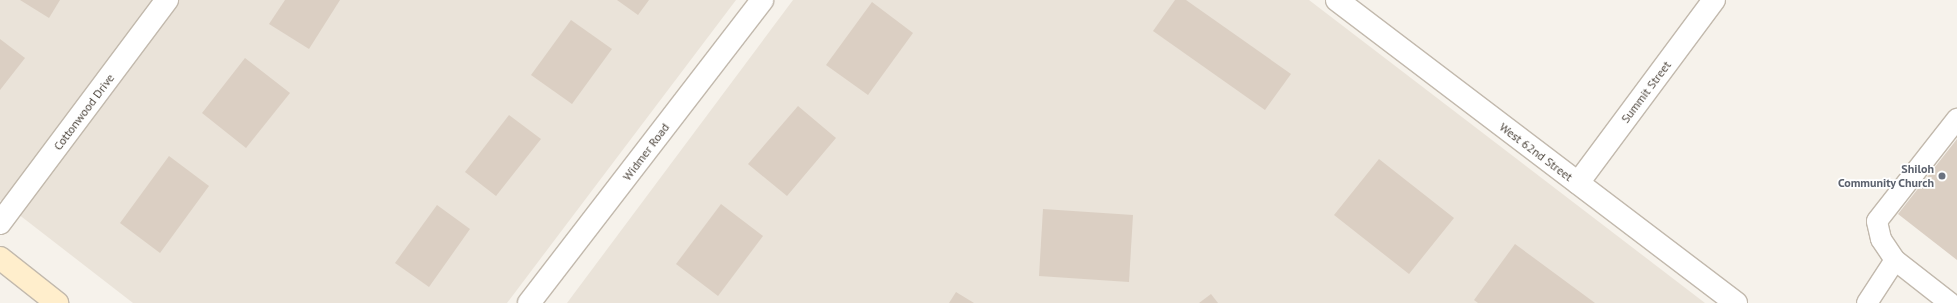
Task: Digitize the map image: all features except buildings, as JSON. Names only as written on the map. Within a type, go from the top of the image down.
[{"type":"street","name":"Cottonwood Drive","points":[[0,223],[167,0]]},
{"type":"street","name":"Widmer Road","points":[[529,303],[762,0]]},
{"type":"street","name":"West 62nd Street","points":[[1337,0],[1736,303]]},
{"type":"street","name":"Summit Street","points":[[1578,183],[1714,0]]},
{"type":"street","points":[[0,258],[58,303]]},
{"type":"lane","points":[[1950,303],[1895,260],[1881,239],[1877,221],[1957,119]]},
{"type":"lane","points":[[1867,303],[1895,260]]},
{"type":"shaded area","points":[[0,0],[736,0],[507,303],[133,303],[0,200]]},
{"type":"shaded area","points":[[793,0],[1309,0],[1705,303],[567,303]]},
{"type":"place","name":"Shiloh Community Church","points":[[1942,176]]}]
